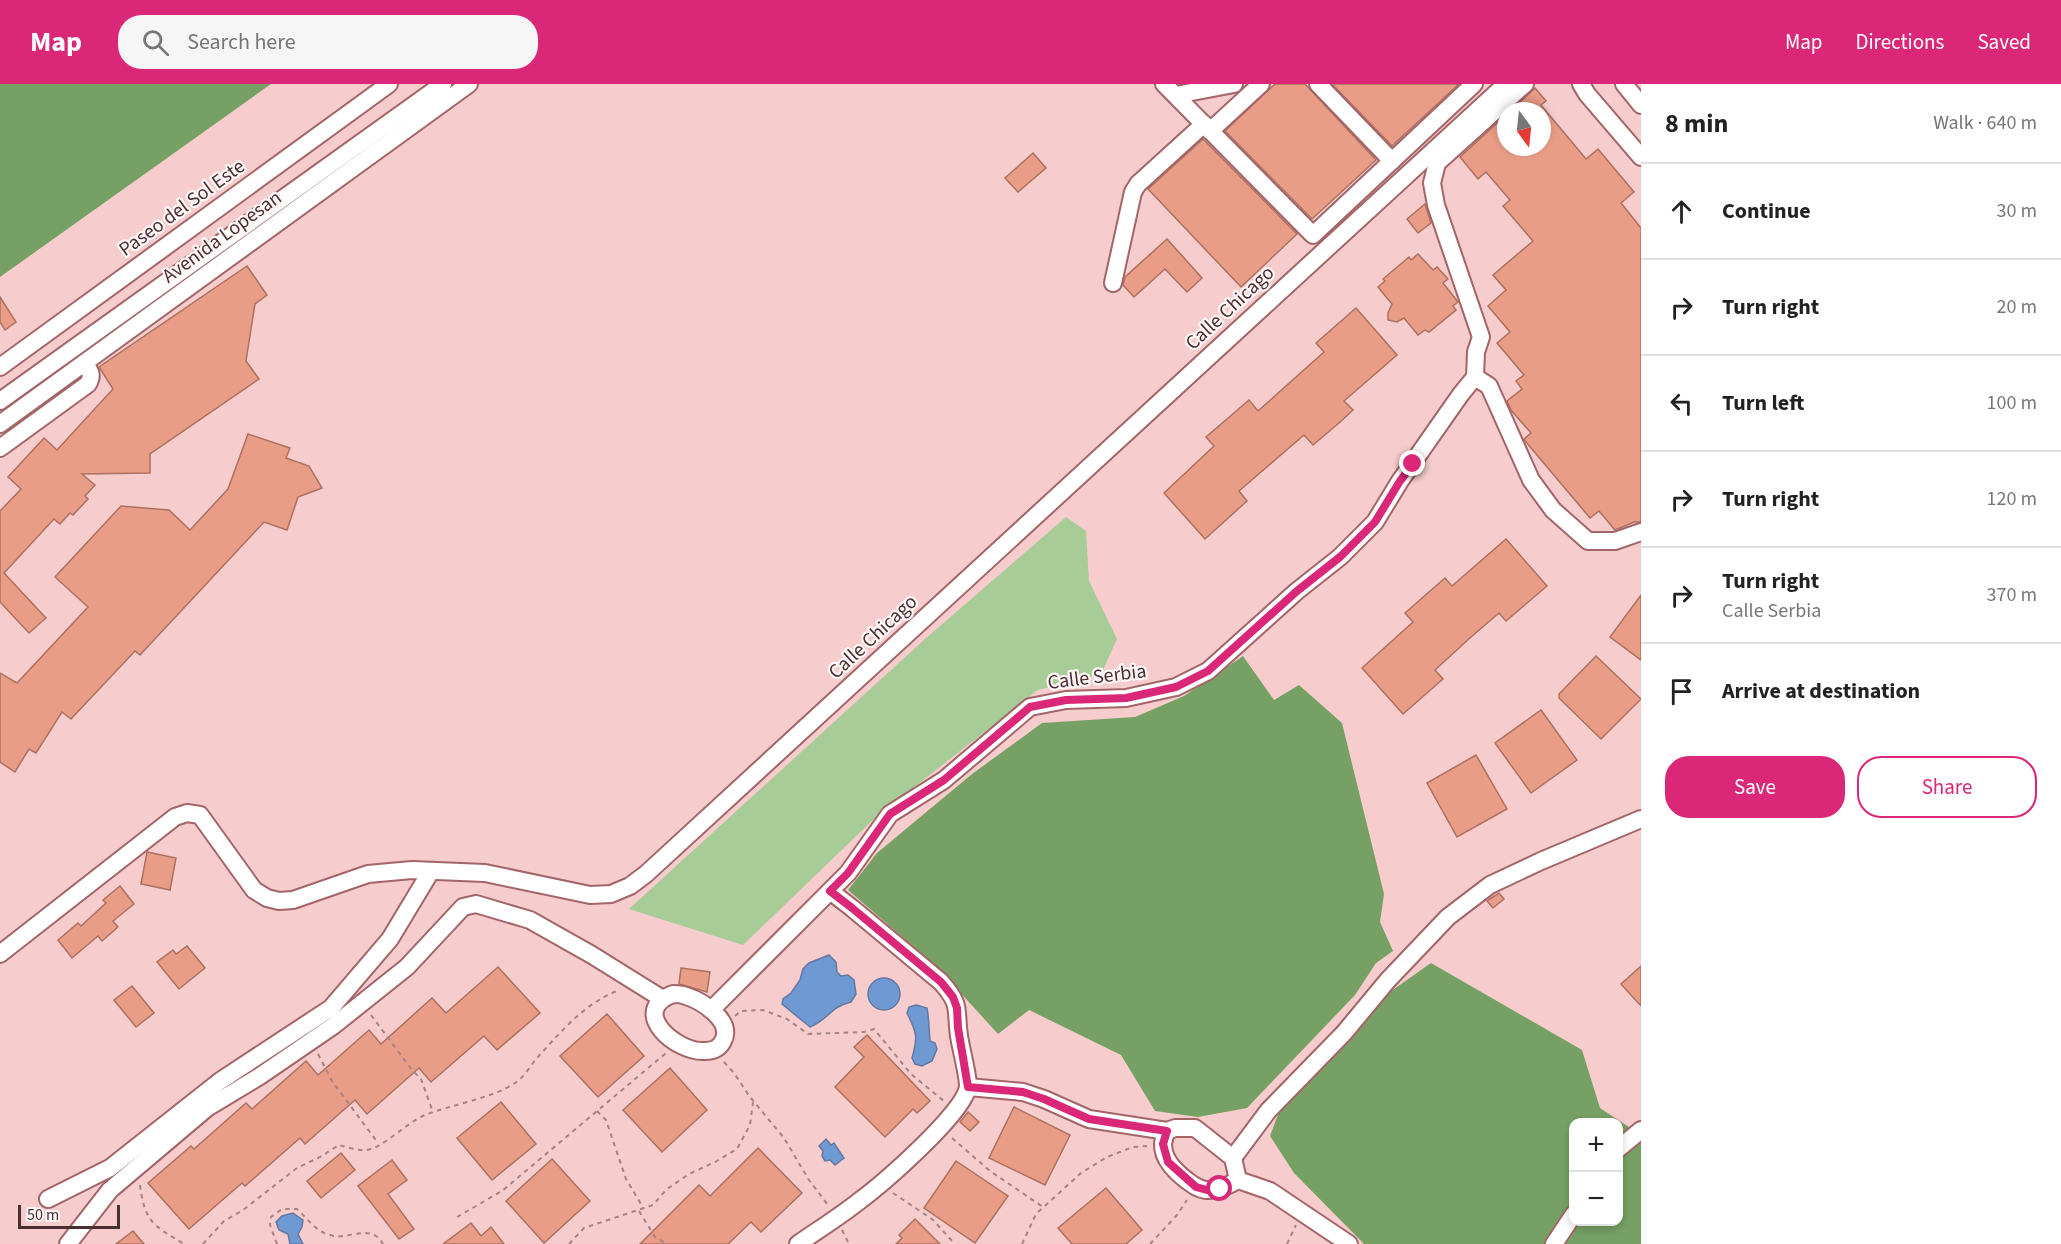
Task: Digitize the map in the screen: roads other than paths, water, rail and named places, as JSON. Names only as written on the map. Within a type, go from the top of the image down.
[{"type":"street","name":"Paseo del Sol Este","points":[[0,367],[388,84]]},
{"type":"street","name":"Avenida Lopesan","points":[[0,401],[443,84]]},
{"type":"street","name":"Avenida Lopesan","points":[[0,424],[469,84]]},
{"type":"street","points":[[1170,90],[1234,84]]},
{"type":"street","points":[[1113,284],[1133,192],[1138,184],[1261,84]]},
{"type":"street","points":[[1318,84],[1392,161]]},
{"type":"street","points":[[1170,90],[1313,235],[1474,84]]},
{"type":"street","name":"Calle Chicago","points":[[1,952],[175,818],[187,813],[200,815],[254,890],[267,898],[279,901],[310,896],[368,874],[412,870],[485,873],[590,895],[611,894],[630,886],[646,874],[1506,84]]},
{"type":"street","points":[[1525,84],[1437,163],[1432,183],[1436,205],[1481,337],[1476,352],[1475,377],[1489,386],[1531,480],[1553,510],[1588,541],[1615,541],[1641,532]]},
{"type":"street","points":[[1581,84],[1641,157]]},
{"type":"street","points":[[1624,84],[1641,105]]},
{"type":"street","points":[[0,448],[88,384],[92,377],[84,363]]},
{"type":"street","name":"Calle Serbia","points":[[711,1010],[848,873],[890,814],[944,780],[1030,707],[1066,700],[1126,698],[1176,687],[1208,671],[1297,591],[1340,557],[1375,522],[1400,481],[1475,377]]},
{"type":"street","points":[[1233,1158],[1268,1111],[1344,1033],[1388,980],[1448,917],[1490,885],[1641,819]]},
{"type":"street","points":[[48,1199],[110,1168],[220,1081],[331,1008],[390,939],[431,871]]},
{"type":"street","points":[[798,1244],[860,1201],[881,1182],[955,1111],[968,1087],[957,1008],[953,997],[941,982],[830,891]]},
{"type":"street","points":[[68,1244],[110,1190],[140,1164],[207,1108],[313,1040],[407,967],[463,907],[476,904],[530,920],[661,998]]},
{"type":"street","points":[[673,994],[686,995],[711,1010],[725,1027],[726,1035],[722,1044],[714,1051],[698,1052],[677,1043],[663,1030],[654,1014],[655,1005],[661,998],[673,994]]},
{"type":"street","points":[[968,1087],[1023,1092],[1089,1119],[1165,1138]]},
{"type":"street","points":[[1238,1180],[1233,1158],[1195,1128],[1174,1128],[1165,1138],[1168,1162],[1196,1187],[1207,1190],[1220,1189],[1238,1180],[1270,1191],[1349,1244]]},
{"type":"street","points":[[1623,1145],[1641,1130]]},
{"type":"street","points":[[1554,1244],[1569,1222]]},
{"type":"water","points":[[829,955],[836,962],[837,972],[841,976],[848,975],[854,980],[856,994],[851,1002],[838,1007],[810,1027],[782,1004],[783,999],[791,993],[800,980],[803,969],[809,963]]},
{"type":"water","points":[[884,978],[895,983],[900,994],[895,1005],[884,1010],[873,1005],[868,994],[873,983]]},
{"type":"water","points":[[916,1005],[927,1008],[930,1041],[935,1043],[937,1049],[932,1061],[922,1066],[915,1064],[912,1058],[916,1035],[907,1013],[909,1007]]},
{"type":"water","points":[[826,1139],[831,1145],[834,1143],[844,1158],[835,1165],[830,1160],[825,1161],[822,1156],[823,1151],[819,1146]]},
{"type":"water","points":[[293,1213],[303,1220],[298,1234],[303,1244],[290,1244],[288,1234],[279,1230],[276,1222],[282,1216]]}]
